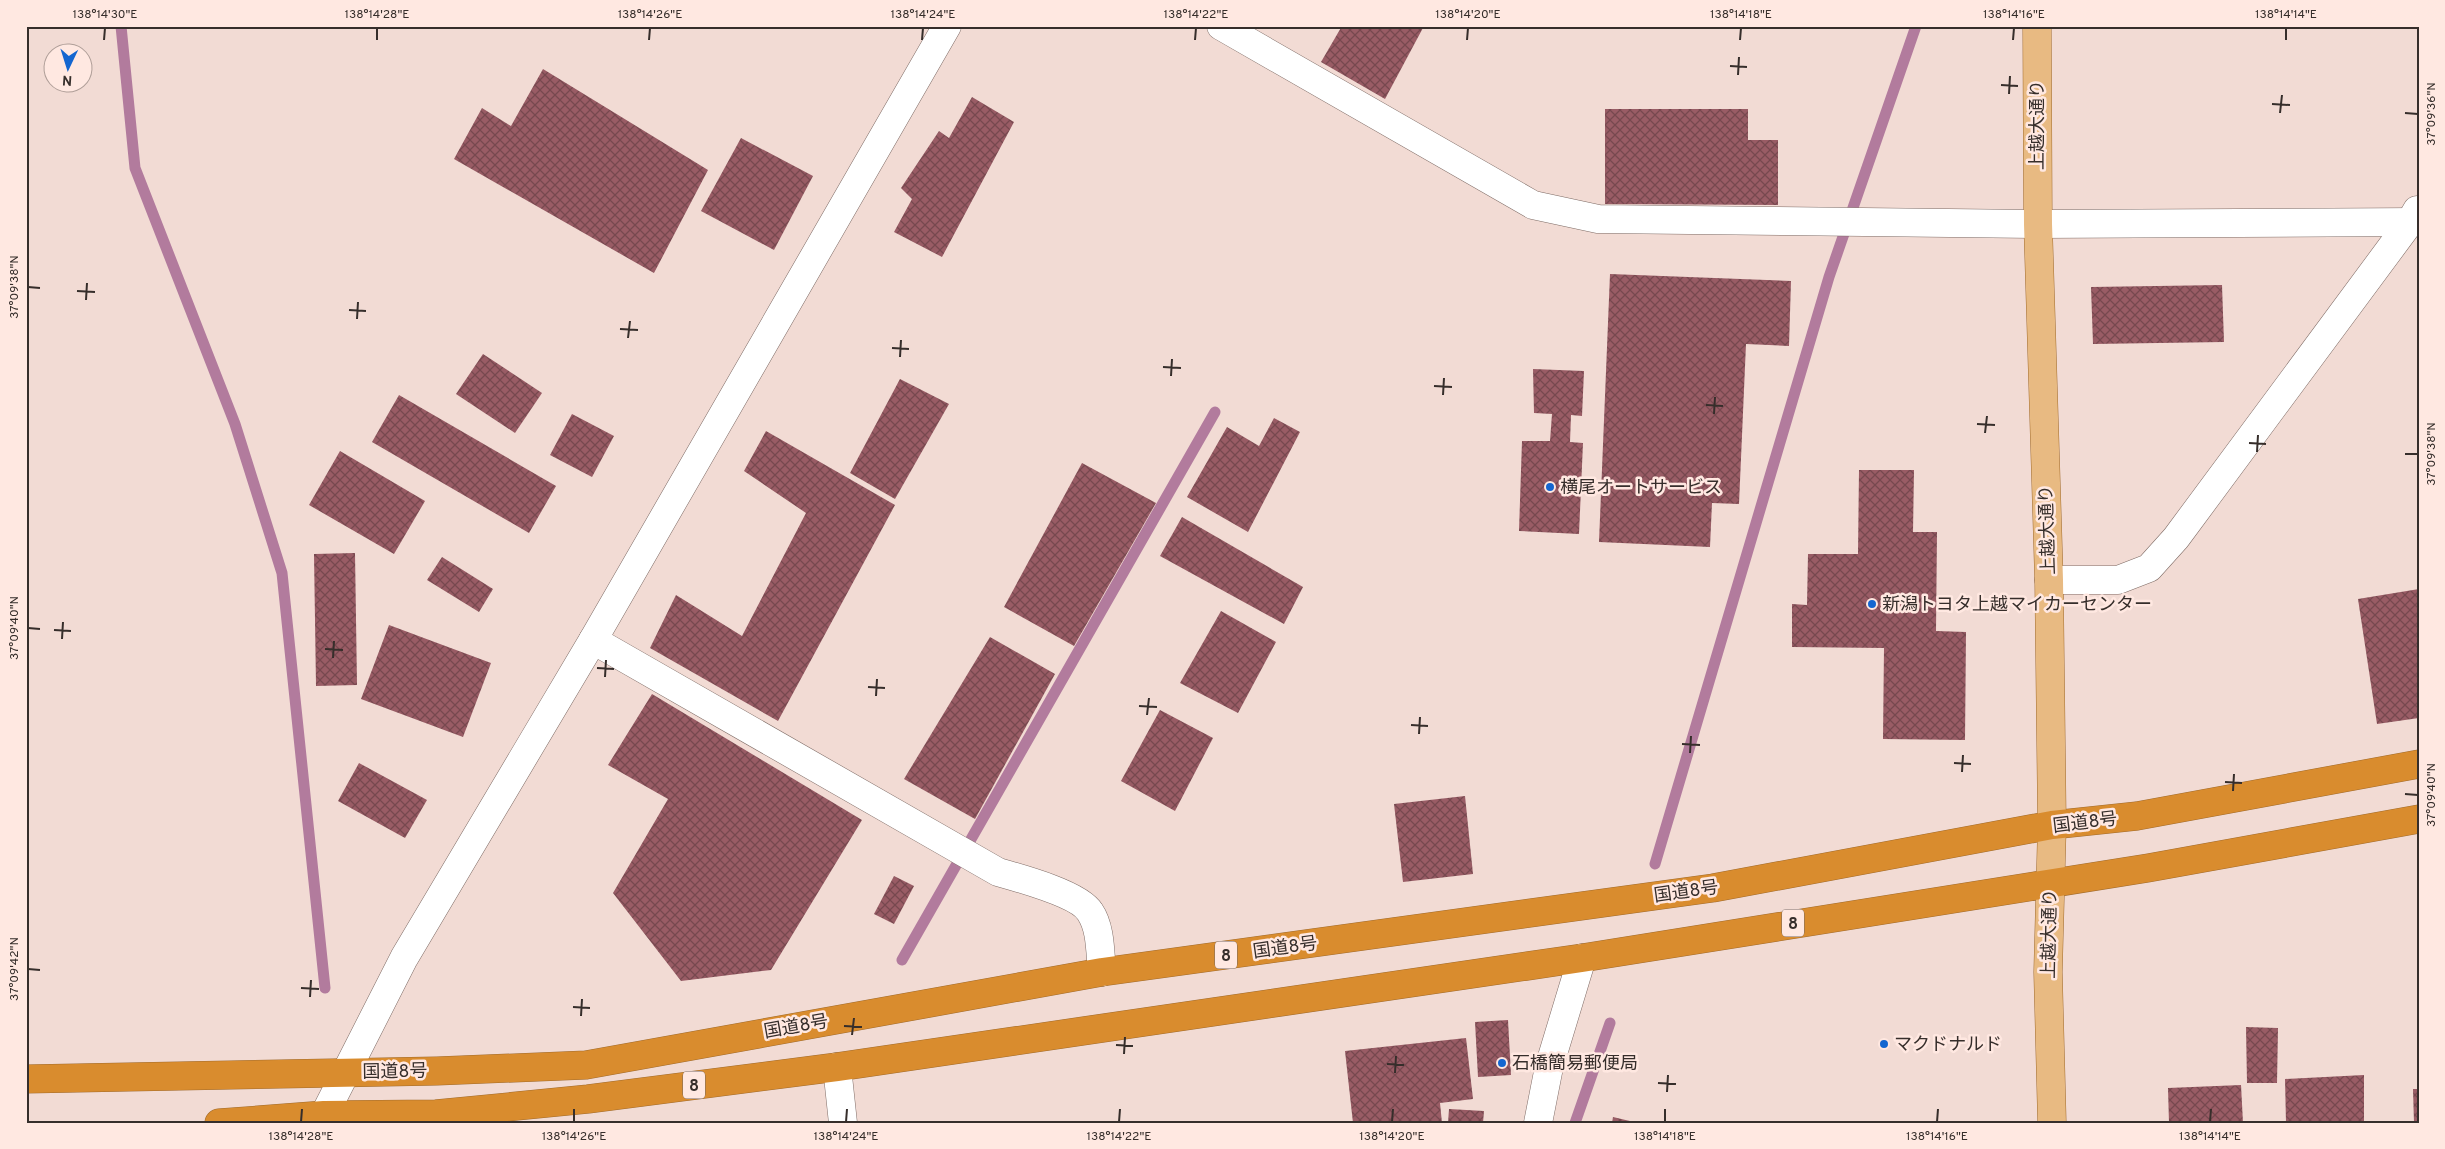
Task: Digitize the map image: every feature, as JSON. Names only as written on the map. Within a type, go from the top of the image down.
[{"type":"highway","name":"国道8号","points":[[26,1080],[586,1064],[1102,972],[1713,888],[2052,825],[2137,816],[2419,764]]},
{"type":"highway","name":"8","points":[[219,1123],[446,1113],[588,1099],[837,1067],[1582,958],[2050,882],[2148,868],[2419,819]]},
{"type":"main road","name":"上越大通り","points":[[2037,26],[2038,224],[2049,580],[2052,825],[2048,972],[2052,1123]]},
{"type":"street","points":[[322,1119],[404,958],[593,640],[947,26]]},
{"type":"street","points":[[1221,26],[1533,205],[1598,219],[2038,224],[2416,217]]},
{"type":"street","points":[[2049,580],[2118,580],[2149,568],[2176,538],[2416,217]]},
{"type":"street","points":[[593,640],[998,872],[1043,886],[1074,899],[1090,911],[1098,932],[1102,972]]},
{"type":"street","points":[[1538,1123],[1549,1067],[1582,958]]},
{"type":"street","points":[[837,1067],[843,1123]]},
{"type":"building","points":[[1342,26],[1424,26],[1385,99],[1321,62]]},
{"type":"building","points":[[543,69],[708,170],[654,273],[454,159],[482,108],[511,126]]},
{"type":"building","points":[[972,97],[1014,122],[942,257],[894,232],[912,199],[901,188],[939,131],[949,138]]},
{"type":"building","points":[[1605,109],[1748,109],[1748,140],[1778,140],[1778,205],[1605,204]]},
{"type":"building","points":[[741,138],[813,176],[774,250],[701,211]]},
{"type":"building","points":[[1610,274],[1791,281],[1789,346],[1746,344],[1739,504],[1712,503],[1710,547],[1599,542]]},
{"type":"building","points":[[2222,285],[2224,342],[2093,344],[2091,287]]},
{"type":"building","points":[[483,354],[542,393],[515,433],[456,394]]},
{"type":"building","name":"横尾オートサービス","points":[[1533,369],[1584,371],[1582,416],[1571,415],[1570,442],[1583,443],[1579,534],[1519,531],[1522,441],[1550,441],[1552,414],[1534,413]]},
{"type":"building","points":[[900,379],[949,404],[895,499],[850,473]]},
{"type":"building","points":[[399,395],[556,486],[529,533],[372,442]]},
{"type":"building","points":[[572,414],[614,436],[592,477],[550,455]]},
{"type":"building","points":[[1274,418],[1300,432],[1248,532],[1187,497],[1227,427],[1259,446]]},
{"type":"building","points":[[766,431],[895,505],[778,721],[650,648],[676,595],[742,636],[806,513],[744,471]]},
{"type":"building","points":[[340,451],[425,501],[394,554],[309,505]]},
{"type":"building","points":[[1082,463],[1156,503],[1074,646],[1004,607]]},
{"type":"building","name":"新潟トヨタ上越マイカーセンター","points":[[1859,470],[1914,470],[1913,532],[1937,532],[1936,631],[1966,632],[1965,740],[1883,739],[1884,648],[1792,647],[1792,604],[1807,605],[1808,554],[1858,554]]},
{"type":"building","points":[[1182,517],[1303,587],[1284,624],[1160,556]]},
{"type":"building","points":[[355,553],[357,685],[316,686],[314,554]]},
{"type":"building","points":[[442,557],[493,589],[479,612],[427,580]]},
{"type":"building","points":[[2419,589],[2419,718],[2377,724],[2358,599]]},
{"type":"building","points":[[1221,611],[1276,642],[1238,713],[1180,683]]},
{"type":"building","points":[[389,625],[491,663],[463,737],[361,699]]},
{"type":"building","points":[[990,637],[1055,674],[975,819],[904,779]]},
{"type":"building","points":[[652,694],[862,820],[771,970],[681,981],[613,893],[668,799],[608,765]]},
{"type":"building","points":[[1160,710],[1213,738],[1175,811],[1121,781]]},
{"type":"building","points":[[359,763],[427,800],[405,838],[338,801]]},
{"type":"building","points":[[1465,796],[1473,874],[1403,882],[1394,804]]},
{"type":"building","points":[[894,876],[914,886],[894,924],[874,914]]},
{"type":"building","points":[[1508,1020],[1511,1075],[1478,1077],[1475,1022]]},
{"type":"building","points":[[2246,1027],[2278,1028],[2277,1083],[2247,1083]]},
{"type":"building","points":[[1466,1038],[1473,1099],[1440,1103],[1442,1123],[1353,1123],[1345,1051]]},
{"type":"building","points":[[2364,1075],[2364,1123],[2286,1123],[2285,1079]]},
{"type":"building","points":[[2241,1085],[2243,1123],[2169,1123],[2168,1088]]},
{"type":"building","points":[[2413,1089],[2419,1089],[2419,1123],[2414,1123]]},
{"type":"building","points":[[1449,1109],[1484,1111],[1483,1123],[1448,1123]]},
{"type":"building","points":[[1613,1117],[1634,1122],[1634,1123],[1612,1123]]},
{"type":"waterway","points":[[121,26],[135,168],[235,424],[282,573],[325,988]]},
{"type":"waterway","points":[[1655,864],[1829,277],[1916,26]]},
{"type":"waterway","points":[[902,960],[1215,412]]},
{"type":"waterway","points":[[1575,1123],[1610,1023]]},
{"type":"place","name":"横尾オートサービス","points":[[1550,487]]},
{"type":"place","name":"新潟トヨタ上越マイカーセンター","points":[[1872,604]]},
{"type":"place","name":"マクドナルド","points":[[1884,1044]]},
{"type":"place","name":"石橋簡易郵便局","points":[[1502,1063]]}]
